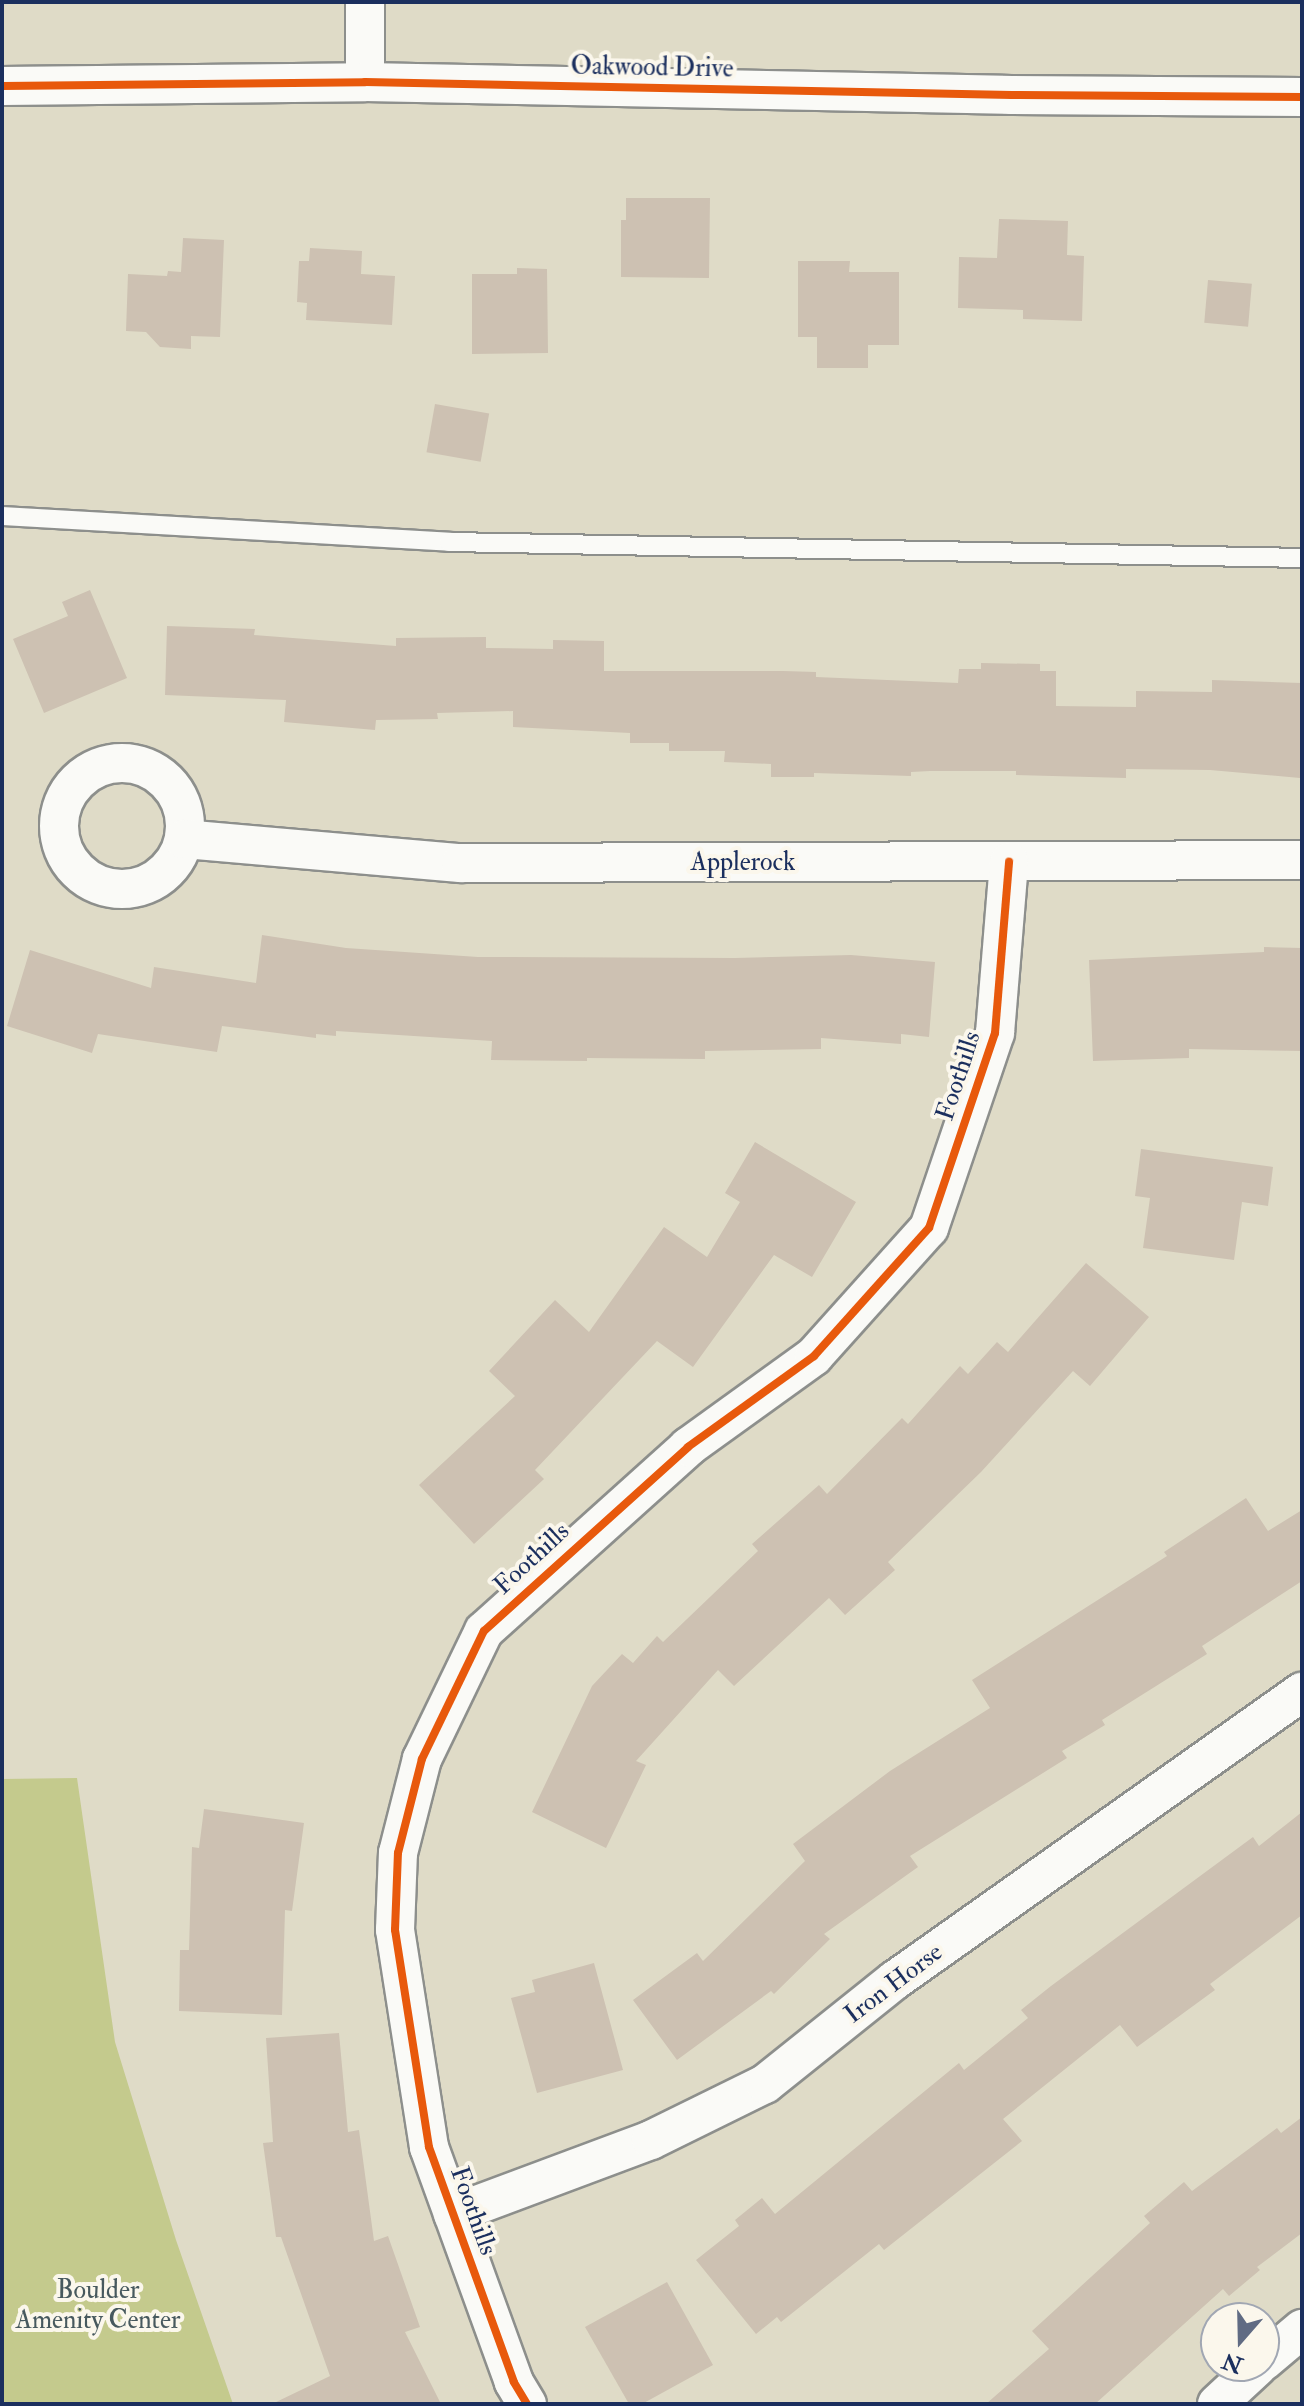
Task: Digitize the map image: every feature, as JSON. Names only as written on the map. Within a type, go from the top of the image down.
[{"type":"street","points":[[365,2],[365,82]]},
{"type":"street","name":"Oakwood Drive","points":[[2,86],[365,82],[1012,95],[1302,97]]},
{"type":"street","name":"Applerock","points":[[184,839],[461,863],[1302,860]]},
{"type":"street","name":"Foothills","points":[[527,2404],[514,2382],[429,2147],[395,1930],[398,1853],[422,1759],[484,1631],[688,1447],[814,1356],[929,1228],[995,1033],[1009,862]]},
{"type":"street","name":"Iron Horse","points":[[453,2214],[651,2140],[765,2084],[895,1980],[1302,1692]]},
{"type":"street","points":[[1280,2348],[1302,2329]]},
{"type":"street","points":[[1217,2404],[1241,2382]]},
{"type":"lane","points":[[2,516],[449,542],[1302,558]]},
{"type":"green space","name":"Boulder Amenity Center","points":[[77,1778],[115,2042],[176,2240],[233,2404],[2,2404],[2,1779]]},
{"type":"building","points":[[626,198],[710,198],[709,278],[621,277],[621,220],[626,220]]},
{"type":"building","points":[[999,219],[1068,221],[1067,255],[1084,256],[1082,321],[1023,319],[1023,310],[958,308],[959,257],[997,258]]},
{"type":"building","points":[[183,238],[224,240],[220,337],[191,336],[191,349],[160,347],[146,332],[126,331],[128,274],[167,276],[168,271],[181,272]]},
{"type":"building","points":[[310,248],[362,251],[361,274],[395,276],[392,325],[306,320],[307,303],[297,302],[299,261],[309,261]]},
{"type":"building","points":[[798,261],[850,261],[849,272],[899,272],[899,345],[868,345],[868,368],[817,368],[817,337],[798,337]]},
{"type":"building","points":[[517,268],[547,269],[548,353],[472,354],[472,274],[517,274]]},
{"type":"building","points":[[1208,280],[1252,284],[1248,327],[1204,323]]},
{"type":"building","points":[[435,404],[489,414],[481,462],[426,452]]},
{"type":"building","points":[[90,590],[127,678],[44,713],[13,639],[68,616],[62,602]]},
{"type":"building","points":[[167,626],[255,629],[254,635],[396,646],[396,638],[486,637],[486,648],[553,649],[553,640],[604,641],[604,671],[816,672],[816,677],[958,683],[959,669],[981,669],[981,663],[1040,664],[1040,671],[1056,671],[1056,706],[1136,707],[1136,691],[1212,692],[1212,680],[1301,683],[1300,778],[1210,770],[1126,769],[1126,778],[1016,775],[1016,771],[930,771],[911,772],[911,776],[814,773],[814,777],[771,777],[771,764],[724,762],[725,751],[669,751],[669,743],[630,743],[630,733],[513,727],[513,711],[437,713],[438,719],[376,720],[375,730],[284,722],[286,700],[165,695]]},
{"type":"building","points":[[262,935],[346,948],[478,957],[851,955],[935,962],[929,1037],[901,1034],[901,1044],[821,1038],[821,1049],[705,1051],[705,1059],[491,1060],[492,1041],[336,1031],[336,1036],[316,1034],[316,1038],[222,1026],[217,1052],[98,1034],[92,1053],[7,1026],[30,950],[151,988],[154,967],[256,983]]},
{"type":"building","points":[[1264,947],[1302,948],[1302,1051],[1189,1049],[1189,1058],[1093,1061],[1089,960],[1264,952]]},
{"type":"building","points":[[755,1142],[856,1202],[812,1277],[774,1255],[693,1367],[657,1341],[535,1470],[544,1479],[474,1544],[419,1485],[515,1396],[489,1371],[555,1300],[589,1332],[664,1227],[707,1257],[740,1202],[725,1193]]},
{"type":"building","points":[[1141,1149],[1273,1167],[1268,1206],[1242,1202],[1234,1260],[1143,1248],[1150,1198],[1135,1196]]},
{"type":"building","points":[[1086,1263],[1149,1317],[1090,1386],[1073,1371],[981,1472],[888,1562],[895,1570],[845,1615],[829,1598],[734,1686],[718,1670],[636,1761],[646,1765],[606,1848],[532,1812],[592,1686],[622,1654],[633,1663],[657,1636],[663,1642],[758,1551],[752,1544],[819,1485],[827,1494],[902,1418],[908,1424],[960,1366],[968,1374],[997,1342],[1008,1352]]},
{"type":"building","points":[[1246,1498],[1268,1531],[1302,1510],[1302,1581],[1202,1646],[1207,1654],[1102,1720],[1105,1725],[1062,1751],[1067,1758],[910,1856],[918,1867],[824,1934],[830,1939],[774,1994],[771,1991],[677,2060],[633,2000],[697,1953],[703,1961],[805,1861],[793,1844],[890,1771],[990,1708],[972,1680],[1167,1556],[1164,1552]]},
{"type":"building","points":[[204,1809],[304,1823],[292,1911],[285,1910],[282,2015],[179,2011],[180,1950],[189,1950],[192,1847],[199,1848]]},
{"type":"building","points":[[1302,1812],[1302,1915],[1210,1984],[1215,1990],[1137,2047],[1120,2025],[1003,2119],[1022,2141],[884,2250],[879,2244],[781,2322],[777,2317],[756,2334],[696,2260],[739,2226],[735,2220],[762,2198],[775,2214],[959,2063],[964,2070],[1028,2018],[1021,2010],[1051,1986],[1253,1837],[1259,1846]]},
{"type":"building","points":[[594,1963],[623,2070],[537,2093],[511,1998],[535,1992],[532,1980]]},
{"type":"building","points":[[339,2033],[348,2132],[359,2130],[374,2241],[388,2236],[420,2327],[405,2332],[441,2404],[272,2404],[330,2376],[281,2237],[276,2237],[263,2143],[273,2142],[266,2038]]},
{"type":"building","points":[[1302,2117],[1302,2233],[1257,2267],[1260,2270],[1229,2296],[1223,2289],[1209,2302],[1200,2302],[1200,2310],[1095,2404],[986,2404],[1049,2349],[1032,2331],[1150,2223],[1144,2216],[1184,2182],[1192,2191],[1277,2128],[1281,2133]]},
{"type":"building","points":[[667,2282],[713,2365],[642,2404],[629,2404],[585,2327]]},
{"type":"cycle path","points":[[2,86],[365,82],[1012,95],[1302,97]]},
{"type":"cycle path","points":[[527,2404],[514,2382],[429,2147],[395,1930],[398,1853],[422,1759],[484,1631],[688,1447],[814,1356],[929,1228],[995,1033],[1009,862]]}]
